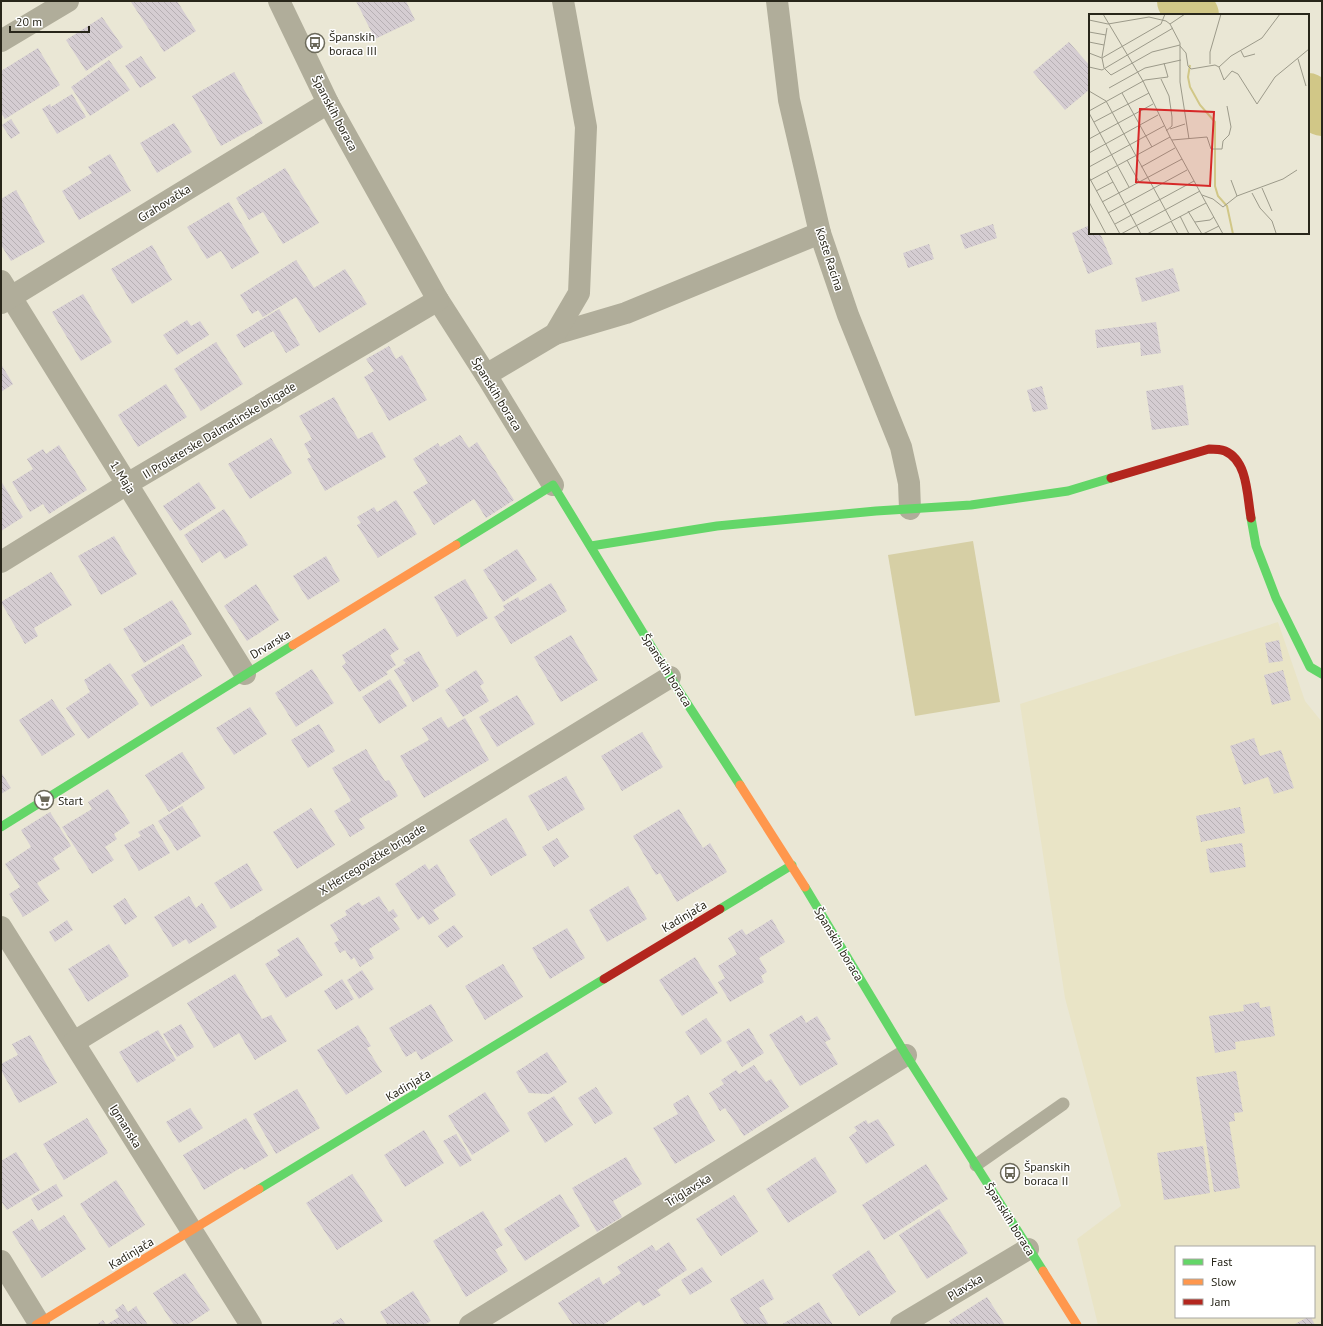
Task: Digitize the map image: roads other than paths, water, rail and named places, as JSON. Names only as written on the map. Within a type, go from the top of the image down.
[{"type":"street","points":[[1,41],[68,1]]},
{"type":"street","name":"Španskih boraca","points":[[279,1],[328,103],[438,300],[486,374],[670,677],[792,865],[906,1055],[1028,1250],[1077,1325]]},
{"type":"street","points":[[555,334],[579,293],[586,127],[563,1]]},
{"type":"street","name":"Koste Racina","points":[[777,1],[789,100],[820,233],[848,315],[901,447],[909,483],[910,509]]},
{"type":"street","name":"Grahovačka","points":[[4,294],[328,103]]},
{"type":"street","points":[[486,374],[555,334],[626,312],[820,233]]},
{"type":"street","name":"1. Maja","points":[[4,294],[127,484],[244,674]]},
{"type":"street","name":"II Proleterske Dalmatinske brigade","points":[[1,562],[127,484],[438,300]]},
{"type":"street","points":[[591,546],[717,526],[876,511],[970,505],[1068,491],[1209,449],[1224,450],[1238,460],[1243,473],[1256,546],[1276,598],[1310,667],[1322,674]]},
{"type":"street","name":"Drvarska","points":[[1,827],[244,674],[553,485]]},
{"type":"street","name":"X Hercegovačke brigade","points":[[74,1042],[670,677]]},
{"type":"street","name":"Kadinjača","points":[[37,1324],[792,865]]},
{"type":"street","name":"Igmanska","points":[[1,927],[251,1325]]},
{"type":"street","name":"Triglavska","points":[[470,1325],[906,1055]]},
{"type":"street","name":"Plavska","points":[[901,1325],[1028,1250]]},
{"type":"street","points":[[1,1262],[37,1324]]},
{"type":"lane","points":[[976,1165],[1063,1104]]},
{"type":"waterway","points":[[1181,1],[1194,14]]},
{"type":"waterway","points":[[1309,98],[1322,112]]},
{"type":"place","name":"Španskih boraca III","points":[[315,43]]},
{"type":"place","name":"Start","points":[[44,800]]},
{"type":"place","name":"Španskih boraca II","points":[[1010,1173]]}]
